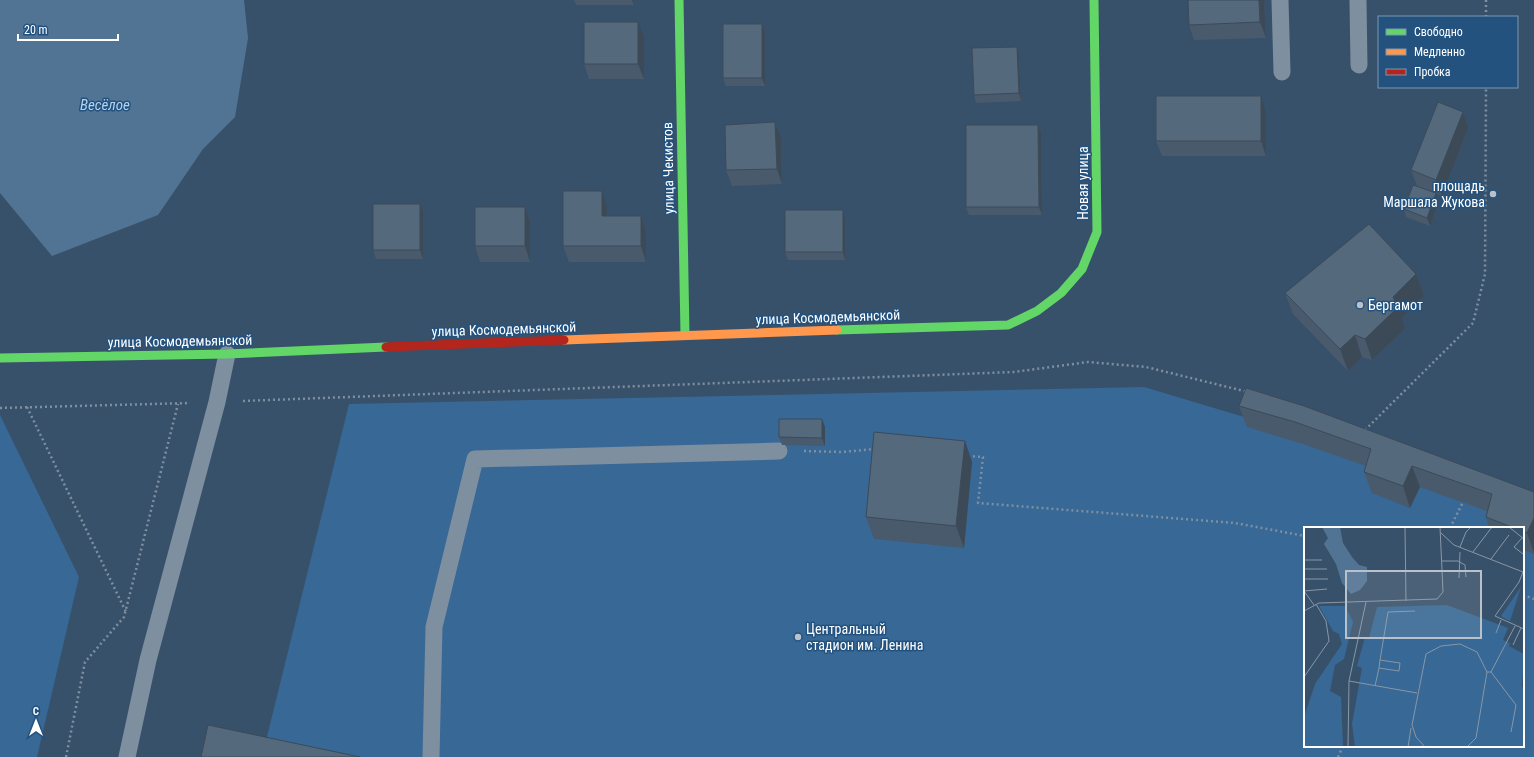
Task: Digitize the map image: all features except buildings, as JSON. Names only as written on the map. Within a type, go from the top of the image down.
[{"type":"street","name":"улица Чекистов","points":[[679,0],[685,335]]},
{"type":"street","name":"Новая улица","points":[[1008,325],[1037,311],[1061,293],[1082,268],[1097,232],[1094,0]]},
{"type":"street","name":"улица Космодемьянской","points":[[0,358],[227,354],[685,335],[1008,325]]},
{"type":"lane","points":[[1280,0],[1282,72]]},
{"type":"lane","points":[[1358,0],[1359,65]]},
{"type":"lane","points":[[127,757],[148,660],[217,402],[227,354]]},
{"type":"lane","points":[[431,757],[434,627],[475,459],[779,451]]},
{"type":"path","points":[[1486,0],[1486,16]]},
{"type":"path","points":[[1370,435],[1363,432],[1473,323],[1485,274],[1486,88]]},
{"type":"path","points":[[0,408],[178,404],[1014,372],[1088,362],[1146,367],[1253,393]]},
{"type":"path","points":[[66,757],[85,662],[124,617],[126,612],[178,404]]},
{"type":"path","points":[[26,407],[126,612]]},
{"type":"path","points":[[779,451],[842,452],[880,449]]},
{"type":"path","points":[[967,456],[982,457],[978,503],[1235,523],[1304,536]]},
{"type":"path","points":[[1450,527],[1462,502]]},
{"type":"path","points":[[1524,595],[1534,599]]},
{"type":"path","points":[[1338,757],[1343,747]]},
{"type":"shaded area","name":"Центральный стадион им. Ленина","points":[[1144,387],[1251,419],[1534,525],[1534,757],[262,757],[349,404]]},
{"type":"shaded area","points":[[0,415],[79,577],[37,757],[0,757]]},
{"type":"water","name":"Весёлое","points":[[0,0],[244,0],[248,38],[235,117],[203,149],[158,215],[52,256],[0,193]]},
{"type":"traffic: fast","points":[[679,0],[685,335]]},
{"type":"traffic: fast","points":[[837,330],[1008,325],[1037,311],[1061,293],[1082,269],[1097,232],[1094,0]]},
{"type":"traffic: fast","points":[[0,358],[227,354],[386,347]]},
{"type":"traffic: slow","points":[[564,340],[837,330]]},
{"type":"traffic: jam","points":[[386,347],[564,340]]},
{"type":"place","name":"площадь Маршала Жукова","points":[[1493,194]]},
{"type":"place","name":"Бергамот","points":[[1360,305]]},
{"type":"place","name":"Центральный стадион им. Ленина","points":[[798,637]]}]
